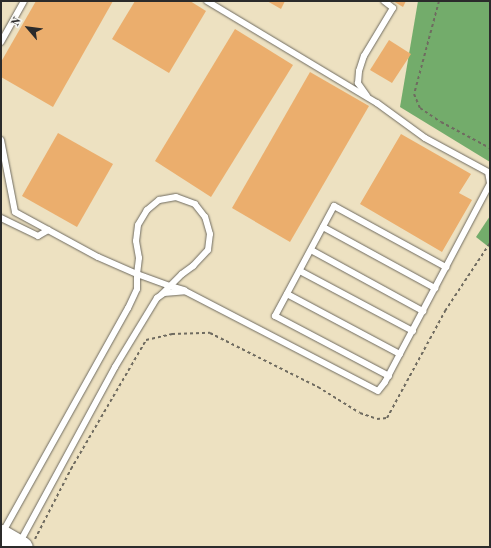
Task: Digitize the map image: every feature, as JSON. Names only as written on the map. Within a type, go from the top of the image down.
[{"type":"lane","points":[[1,42],[3,34],[24,1]]},
{"type":"lane","points":[[1,140],[15,212],[98,257],[137,274],[185,291],[378,391],[389,376],[490,183],[488,172],[425,138],[369,98],[207,1]]},
{"type":"lane","points":[[369,98],[358,84],[359,71],[364,56],[394,8],[384,1]]},
{"type":"lane","points":[[176,197],[195,204],[205,216],[210,234],[208,250],[193,266],[182,274],[157,298],[15,541],[137,289],[138,258],[136,241],[138,225],[147,210],[159,200],[176,197]]},
{"type":"lane","points":[[389,376],[275,316],[334,206],[446,266]]},
{"type":"lane","points":[[1,218],[38,236],[48,230]]},
{"type":"lane","points":[[323,227],[435,288]]},
{"type":"lane","points":[[311,250],[423,311]]},
{"type":"lane","points":[[300,271],[412,331]]},
{"type":"lane","points":[[157,298],[164,293],[185,291]]},
{"type":"lane","points":[[287,294],[400,354]]},
{"type":"path","points":[[439,1],[414,94],[420,108],[440,122],[490,148]]},
{"type":"path","points":[[15,541],[72,469],[146,340],[172,334],[210,333],[318,387],[360,413],[377,419],[387,418],[445,311],[490,243]]},
{"type":"green space","points":[[418,1],[490,1],[490,162],[400,107]]},
{"type":"green space","points":[[490,216],[490,248],[476,237]]},
{"type":"building","points":[[36,1],[113,1],[53,107],[1,77],[1,62]]},
{"type":"building","points":[[135,1],[190,1],[206,11],[169,73],[112,39]]},
{"type":"building","points":[[267,1],[285,1],[281,9]]},
{"type":"building","points":[[393,1],[406,1],[403,7]]},
{"type":"building","points":[[235,29],[293,65],[211,197],[155,161]]},
{"type":"building","points":[[389,40],[411,54],[392,83],[370,70]]},
{"type":"building","points":[[310,72],[369,106],[290,242],[232,208]]},
{"type":"building","points":[[58,133],[113,164],[77,227],[22,196]]},
{"type":"building","points":[[401,134],[471,174],[459,193],[472,200],[442,252],[360,204]]}]
